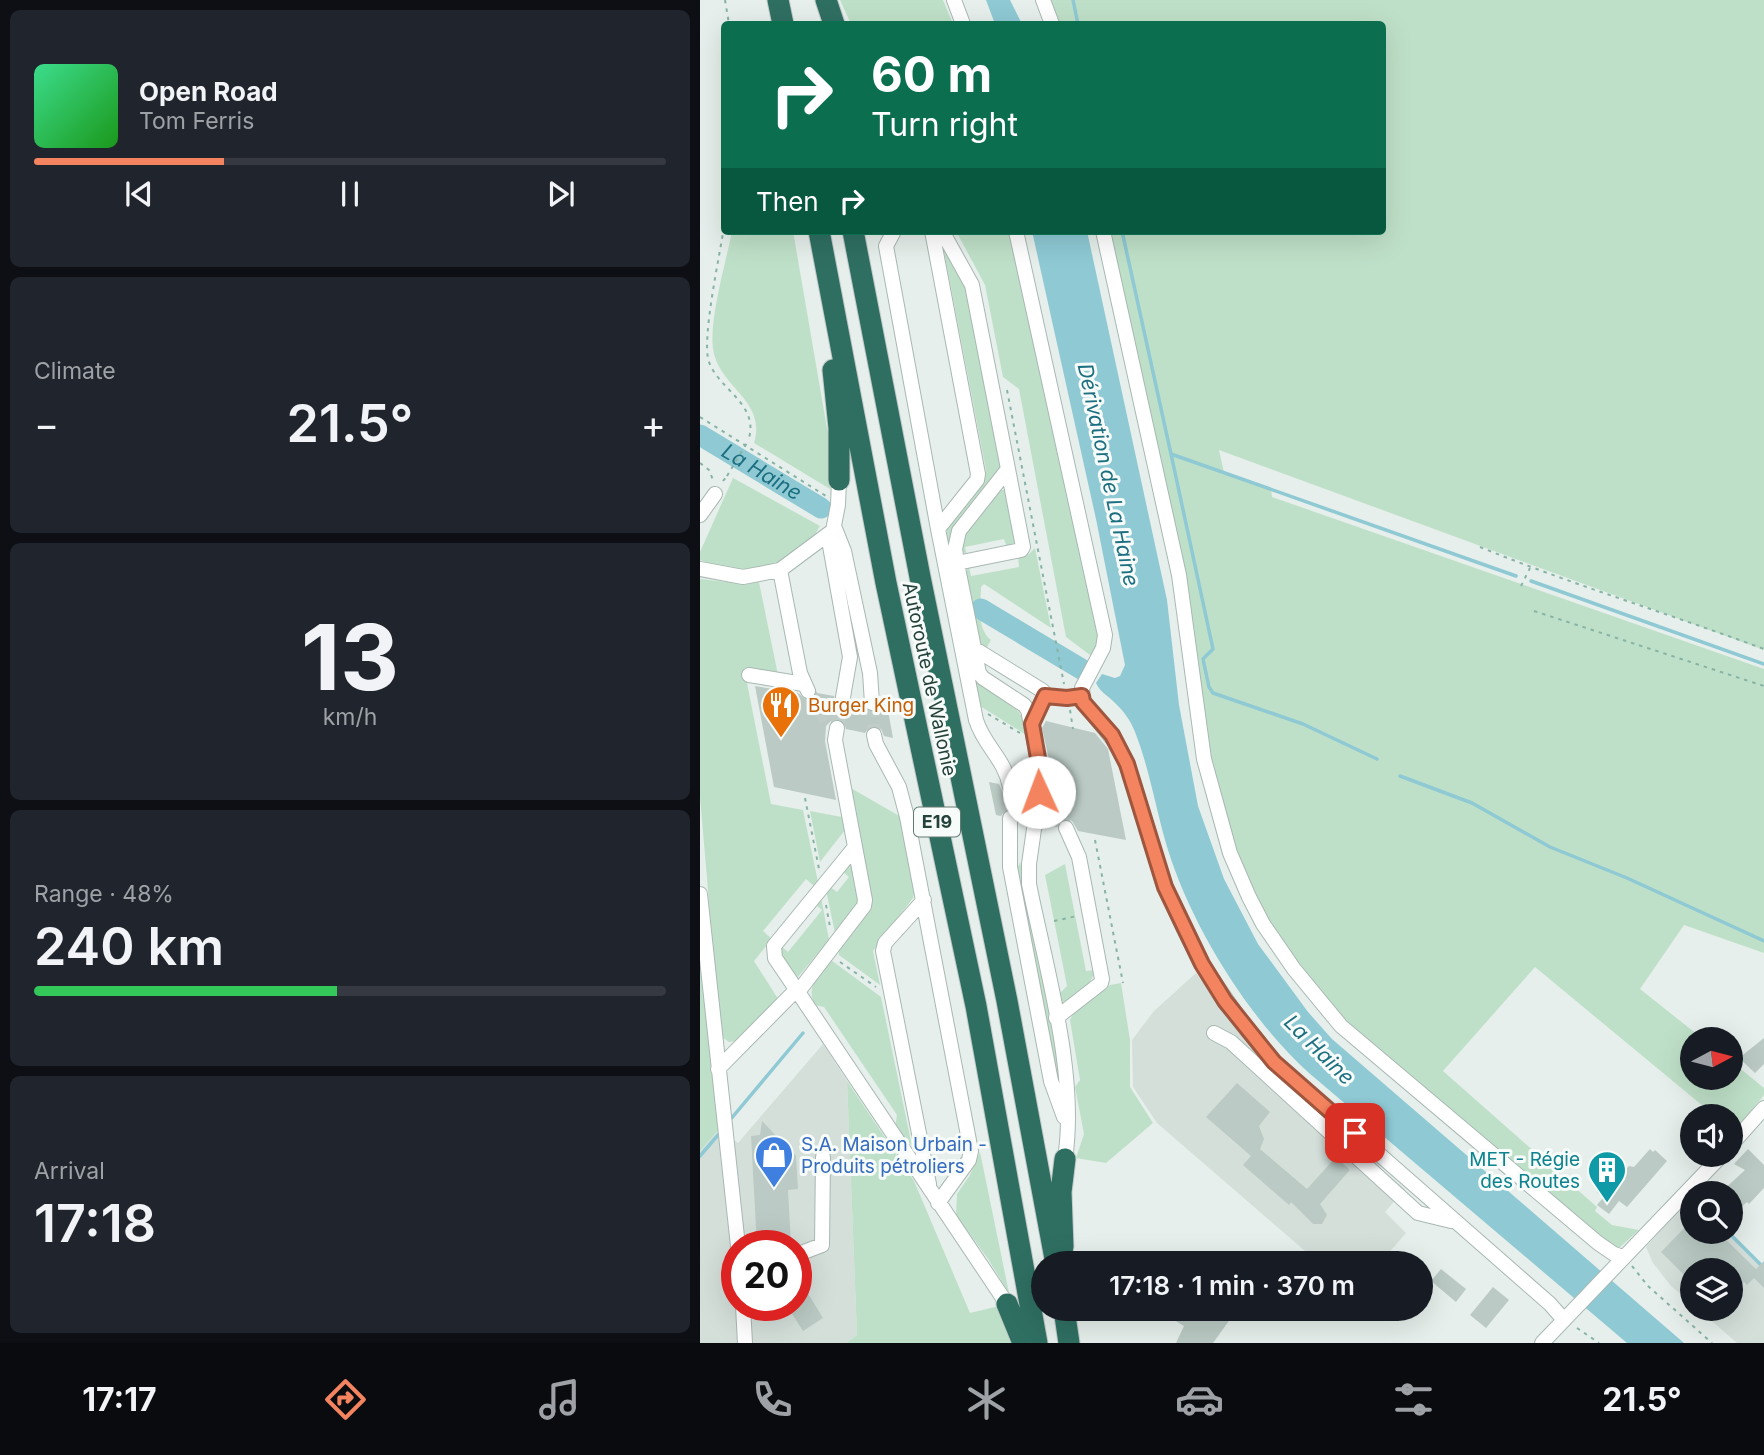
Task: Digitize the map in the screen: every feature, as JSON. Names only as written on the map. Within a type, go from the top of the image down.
[{"type":"highway","points":[[778,0],[782,21]]},
{"type":"highway","points":[[814,0],[818,21]]},
{"type":"highway","points":[[827,0],[833,21]]},
{"type":"highway","name":"Autoroute de Wallonie","points":[[821,235],[886,583],[976,1006],[1037,1343]]},
{"type":"highway","name":"Autoroute de Wallonie","points":[[854,235],[920,577],[1007,1001],[1054,1251]]},
{"type":"highway","points":[[832,301],[832,358],[839,428],[833,489]]},
{"type":"highway","points":[[1062,1251],[1061,1192],[1065,1159]]},
{"type":"highway","points":[[1007,1304],[1023,1343]]},
{"type":"highway","points":[[1066,1321],[1069,1343]]},
{"type":"street","points":[[954,0],[962,21]]},
{"type":"street","points":[[1043,0],[1051,21]]},
{"type":"street","points":[[892,235],[886,246],[977,723],[980,732],[1007,771],[1010,787]]},
{"type":"street","points":[[933,235],[978,474],[977,480],[938,529]]},
{"type":"street","points":[[944,235],[972,285],[1023,547],[1021,550],[957,563]]},
{"type":"street","points":[[1017,235],[1105,635],[1103,648],[1082,692],[1083,702],[1112,735],[1127,764],[1165,887],[1202,964],[1225,1001],[1274,1062],[1567,1317]]},
{"type":"street","points":[[1104,235],[1179,575],[1204,759],[1230,853],[1249,897],[1294,969],[1341,1026],[1598,1243],[1623,1257]]},
{"type":"street","points":[[1008,469],[959,531],[955,549],[979,673],[1028,710],[1044,793]]},
{"type":"street","points":[[833,489],[833,529],[830,546],[850,657],[843,697]]},
{"type":"street","points":[[700,515],[715,494]]},
{"type":"street","points":[[700,569],[743,577],[780,570],[833,529]]},
{"type":"street","points":[[833,529],[844,551],[870,673],[872,703]]},
{"type":"street","points":[[749,675],[805,687],[780,570]]},
{"type":"street","points":[[975,649],[1043,691],[1045,696]]},
{"type":"street","points":[[1045,696],[1067,698],[1082,692]]},
{"type":"street","points":[[1032,724],[1045,696]]},
{"type":"street","points":[[718,1069],[797,991],[864,906],[834,731]]},
{"type":"street","points":[[874,735],[903,800],[971,1151],[969,1160],[934,1196]]},
{"type":"street","points":[[1010,818],[1010,867],[1051,1081],[1068,1128]]},
{"type":"street","points":[[1035,822],[1029,884],[1067,1081],[1068,1128],[1065,1159]]},
{"type":"street","points":[[1056,1018],[1101,983],[1102,979],[1079,856],[1066,828]]},
{"type":"street","points":[[855,847],[774,946],[775,958],[1007,1304]]},
{"type":"street","points":[[700,894],[736,1230]]},
{"type":"street","points":[[924,900],[885,943],[883,951],[934,1196]]},
{"type":"street","points":[[1214,1033],[1231,1042],[1418,1213],[1456,1222]]},
{"type":"street","points":[[1743,1132],[1764,1108]]},
{"type":"street","points":[[812,1249],[822,1245],[823,1157]]},
{"type":"street","points":[[1542,1343],[1710,1167]]},
{"type":"street","points":[[744,1321],[745,1343]]},
{"type":"path","points":[[725,0],[728,21]]},
{"type":"path","points":[[723,235],[707,340],[709,363],[744,408],[751,428],[748,441],[727,476]]},
{"type":"path","points":[[700,417],[833,489]]},
{"type":"path","points":[[700,463],[709,470],[715,494]]},
{"type":"path","points":[[1480,547],[1764,649]]},
{"type":"path","points":[[1521,586],[1530,567]]},
{"type":"path","points":[[1534,611],[1764,686]]},
{"type":"path","points":[[1055,634],[1063,676]]},
{"type":"path","points":[[981,710],[1035,742]]},
{"type":"path","points":[[805,798],[836,959],[892,998]]},
{"type":"path","points":[[1095,840],[1123,983]]},
{"type":"path","points":[[1623,1257],[1656,1294],[1712,1343]]},
{"type":"path","points":[[1567,1317],[1599,1343]]},
{"type":"shaded area","points":[[1196,973],[1249,1046],[1282,1085],[1405,1189],[1385,1212],[1406,1233],[1390,1251],[1305,1251],[1157,1123],[1133,1087],[1132,1040],[1154,1011]]},
{"type":"shaded area","points":[[823,1044],[847,1081],[857,1335],[846,1343],[700,1343],[700,1151],[719,1129],[738,1143]]},
{"type":"shaded area","points":[[1680,1209],[1680,1244],[1740,1244],[1764,1268],[1764,1343],[1737,1343],[1712,1321],[1743,1321],[1743,1258],[1680,1258],[1680,1294],[1653,1263],[1646,1247]]},
{"type":"green space","points":[[840,0],[943,0],[952,21],[850,21]]},
{"type":"green space","points":[[1046,0],[1764,0],[1764,650],[1219,450],[1224,473],[1271,489],[1272,497],[1764,669],[1764,953],[1684,925],[1640,989],[1688,1027],[1680,1027],[1680,1087],[1535,967],[1443,1071],[1597,1207],[1595,1211],[1612,1225],[1639,1230],[1619,1248],[1605,1244],[1364,1044],[1295,966],[1248,885],[1216,792],[1107,235],[1386,235],[1386,21],[1055,21]]},
{"type":"green space","points":[[731,235],[794,235],[828,434],[832,469],[830,489],[754,443],[754,416],[724,374],[713,349],[713,322]]},
{"type":"green space","points":[[958,235],[1010,235],[1101,633],[1099,646],[1090,655],[1066,637],[1019,389],[1003,377],[985,285]]},
{"type":"green space","points":[[943,246],[968,287],[1002,463],[1000,470],[953,530],[950,539],[952,562],[946,530],[983,481],[986,470]]},
{"type":"green space","points":[[733,478],[820,526],[796,554],[783,563],[768,568],[735,569],[700,560],[700,552]]},
{"type":"green space","points":[[1001,490],[1006,490],[1016,543],[1007,548],[1004,539],[965,547],[967,556],[961,549],[963,538]]},
{"type":"green space","points":[[1035,548],[1051,628],[984,584],[981,587],[980,616],[983,629],[991,640],[986,649],[980,644],[966,571],[969,567],[971,576],[1019,567],[1018,557],[1029,554]]},
{"type":"green space","points":[[700,579],[745,584],[759,582],[778,675],[744,668],[771,804],[803,810],[818,882],[814,886],[806,879],[763,931],[772,939],[754,961],[780,1002],[736,1041],[729,1042],[722,1037],[720,1029],[700,797]]},
{"type":"green space","points":[[969,641],[978,683],[1018,711],[1028,736],[980,706]]},
{"type":"green space","points":[[849,787],[901,817],[915,889],[913,898],[873,951],[880,985],[839,955],[838,947],[872,904]]},
{"type":"green space","points":[[810,811],[842,817],[845,830],[820,862]]},
{"type":"green space","points":[[1020,862],[1061,1074],[1057,1075],[1017,869]]},
{"type":"green space","points":[[1065,864],[1086,971],[1095,970],[1083,991],[1073,999],[1062,1002],[1057,996],[1067,986],[1045,875]]},
{"type":"green space","points":[[847,865],[852,865],[858,903],[835,933],[826,890],[829,886],[837,892],[849,877],[842,871]]},
{"type":"green space","points":[[821,897],[829,940],[797,978],[780,956],[781,946],[788,952],[822,910],[815,904]]},
{"type":"green space","points":[[700,942],[719,1129],[700,1151]]},
{"type":"green space","points":[[831,960],[881,997],[912,1146],[895,1126],[897,1115],[824,1007],[815,1005],[812,998],[813,986]]},
{"type":"green space","points":[[1121,983],[1130,1040],[1130,1087],[1153,1123],[1106,1163],[1076,1158],[1084,1134],[1075,1087],[1080,1080],[1070,1020],[1073,1014],[1110,985]]},
{"type":"green space","points":[[1743,1071],[1764,1088],[1764,1095],[1743,1121],[1743,1104],[1701,1104],[1684,1090],[1743,1090]]},
{"type":"green space","points":[[847,1081],[914,1181],[970,1313],[999,1306],[1016,1343],[846,1343],[857,1335]]},
{"type":"green space","points":[[980,1152],[1009,1293],[956,1215],[957,1194],[970,1175]]},
{"type":"water","points":[[986,0],[1010,0],[1020,21],[994,21]]},
{"type":"water","name":"Dérivation de La Haine","points":[[1033,235],[1088,235],[1167,600],[1179,705],[1198,806],[1224,879],[1258,944],[1308,1012],[1332,1039],[1684,1343],[1627,1343],[1309,1073],[1244,999],[1207,940],[1178,879],[1133,728],[1124,712],[1096,683],[1102,674],[1115,678],[1120,676],[1125,665],[1096,519]]},
{"type":"building","points":[[755,686],[798,693],[806,700],[812,699],[817,693],[834,696],[836,704],[842,707],[850,704],[852,699],[862,701],[864,709],[872,713],[878,711],[881,704],[887,705],[893,738],[884,736],[878,726],[868,728],[865,733],[846,729],[843,720],[833,719],[826,726],[825,741],[836,800],[774,787]]},
{"type":"building","points":[[1046,721],[1095,733],[1108,749],[1126,840],[1078,831],[1068,819],[1061,820],[1057,827],[1044,824],[1044,818],[1037,813],[1031,813],[1025,821],[1020,820],[1018,813],[1011,808],[1005,810],[1001,816],[996,815],[989,782],[999,784],[1003,793],[1008,796],[1016,794],[1019,788],[1038,792],[1044,801],[1049,803],[1058,799],[1059,791],[1042,728]]},
{"type":"building","points":[[1764,1038],[1764,1064],[1755,1073],[1743,1062],[1743,1055]]},
{"type":"building","points":[[1237,1083],[1270,1112],[1259,1126],[1264,1139],[1260,1149],[1307,1189],[1336,1157],[1350,1170],[1320,1204],[1327,1215],[1322,1224],[1313,1224],[1291,1202],[1289,1205],[1243,1165],[1251,1156],[1206,1117]]},
{"type":"building","name":"S.A. Maison Urbain - Produits pétroliers","points":[[762,1121],[785,1145],[786,1154],[793,1152],[796,1156],[798,1189],[788,1190],[790,1230],[756,1230],[751,1136],[760,1135]]},
{"type":"building","points":[[1650,1149],[1667,1161],[1627,1207],[1619,1201],[1609,1214],[1597,1205],[1603,1198],[1597,1192],[1605,1182],[1611,1185],[1629,1166],[1634,1167]]},
{"type":"building","points":[[1748,1149],[1764,1165],[1764,1188],[1749,1204],[1747,1202],[1743,1206],[1743,1181],[1733,1181],[1745,1170],[1740,1167],[1743,1167],[1743,1154]]},
{"type":"building","points":[[1680,1232],[1680,1244],[1730,1244],[1756,1269],[1764,1261],[1764,1288],[1754,1278],[1747,1285],[1743,1283],[1743,1258],[1680,1258],[1680,1271],[1661,1252]]},
{"type":"building","points":[[1441,1269],[1466,1289],[1456,1302],[1433,1283]]},
{"type":"building","points":[[1493,1287],[1509,1300],[1486,1328],[1470,1315]]},
{"type":"building","points":[[812,1300],[823,1318],[803,1331],[797,1321],[812,1321]]},
{"type":"building","points":[[1176,1321],[1229,1321],[1213,1343],[1176,1343],[1184,1326]]},
{"type":"waterway","points":[[1073,0],[1077,21]]},
{"type":"waterway","points":[[1123,235],[1171,454],[1516,576]]},
{"type":"waterway","name":"La Haine","points":[[700,435],[821,508]]},
{"type":"waterway","points":[[1171,454],[1213,649],[1203,659],[1209,687],[1213,693],[1303,724],[1377,759]]},
{"type":"waterway","points":[[1531,581],[1764,664]]},
{"type":"waterway","name":"La Haine","points":[[981,609],[1083,670]]},
{"type":"waterway","points":[[1400,776],[1472,803],[1550,847],[1627,878],[1764,941]]},
{"type":"waterway","points":[[730,1120],[803,1033]]},
{"type":"waterway","points":[[700,1156],[718,1135]]},
{"type":"waterway","points":[[1740,1244],[1764,1268]]},
{"type":"tunnel","points":[[808,691],[830,726]]},
{"type":"tunnel","points":[[837,728],[843,697]]},
{"type":"tunnel","points":[[872,703],[874,735]]},
{"type":"tunnel","points":[[1010,787],[1010,818]]},
{"type":"tunnel","points":[[1035,822],[1039,792]]},
{"type":"tunnel","points":[[1050,794],[1066,828]]},
{"type":"place","name":"Burger King","points":[[781,739]]},
{"type":"place","name":"S.A. Maison Urbain - Produits pétroliers","points":[[774,1189]]},
{"type":"place","name":"MET - Régie des Routes","points":[[1607,1204]]},
{"type":"route","points":[[1039,792],[1041,775],[1032,724],[1045,696],[1082,696],[1083,702],[1112,735],[1127,764],[1165,887],[1202,964],[1225,1001],[1274,1062],[1355,1133]]}]
